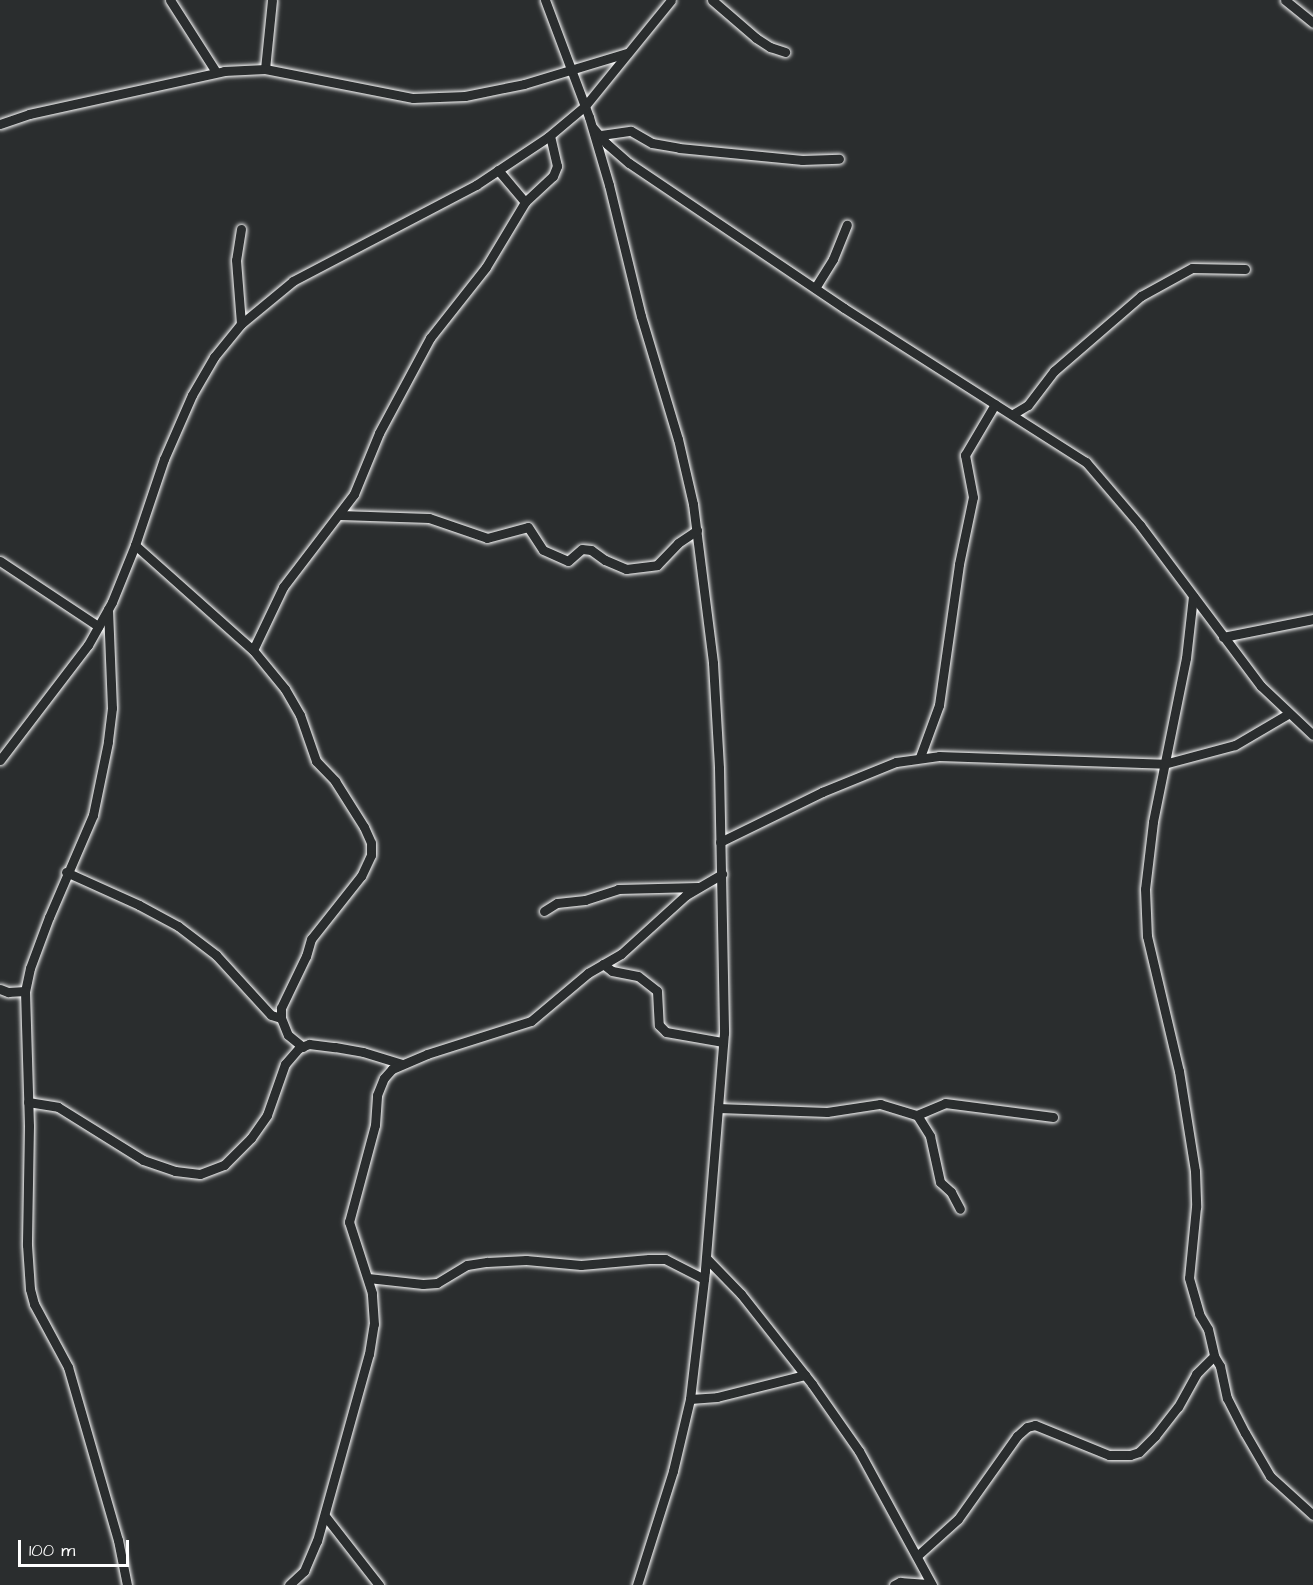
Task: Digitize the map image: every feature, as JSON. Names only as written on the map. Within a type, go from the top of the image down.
[{"type":"street","points":[[170,0],[216,72]]},
{"type":"street","points":[[266,69],[272,0]]},
{"type":"street","points":[[544,0],[592,126],[641,316],[678,439],[697,530],[713,663],[722,874],[723,1042],[706,1258],[690,1399],[673,1471],[637,1585]]},
{"type":"street","points":[[0,760],[70,669],[99,626],[135,545],[164,459],[192,395],[214,357],[241,324],[293,281],[476,185],[550,136],[585,106],[671,0]]},
{"type":"street","points":[[712,0],[756,38],[785,52]]},
{"type":"street","points":[[1285,0],[1313,23]]},
{"type":"street","points":[[0,124],[29,114],[216,72],[266,69],[413,98],[465,96],[524,84],[571,68],[628,53]]},
{"type":"street","points":[[592,126],[607,144],[629,163],[814,288],[1086,462],[1140,525],[1261,687],[1288,714],[1312,732]]},
{"type":"street","points":[[601,135],[632,131],[652,143],[680,148],[802,160],[839,159]]},
{"type":"street","points":[[253,650],[283,587],[354,494],[379,433],[430,338],[486,267],[525,202],[553,177],[557,166],[550,136]]},
{"type":"street","points":[[498,170],[525,202]]},
{"type":"street","points":[[814,288],[834,259],[847,225]]},
{"type":"street","points":[[241,229],[236,260],[241,324]]},
{"type":"street","points":[[1013,414],[1028,405],[1054,371],[1141,296],[1192,268],[1245,269]]},
{"type":"street","points":[[920,757],[939,705],[959,564],[973,496],[964,455],[995,404]]},
{"type":"street","points":[[340,515],[429,518],[487,538],[528,527],[543,550],[568,561],[582,549],[591,550],[605,560],[626,569],[657,565],[678,543],[697,530]]},
{"type":"street","points":[[28,1102],[58,1107],[143,1160],[175,1171],[200,1174],[225,1165],[251,1138],[267,1115],[290,1056],[288,1035],[281,1018],[281,1008],[306,956],[310,939],[361,876],[371,855],[371,843],[364,827],[335,781],[316,761],[300,715],[285,689],[253,650],[135,545]]},
{"type":"street","points":[[0,561],[99,626]]},
{"type":"street","points":[[1193,596],[1186,658],[1164,764],[1147,873],[1147,936],[1179,1071],[1195,1171],[1196,1207],[1189,1278],[1214,1356],[1220,1366],[1227,1398],[1270,1476],[1313,1515]]},
{"type":"street","points":[[108,609],[112,668],[108,742],[93,815],[66,872],[30,968],[25,991],[28,1102],[27,1245],[30,1288],[34,1304],[68,1367],[118,1540],[127,1585]]},
{"type":"street","points":[[1223,637],[1313,619]]},
{"type":"street","points":[[720,842],[822,792],[896,762],[920,757],[1006,757],[1050,761],[1164,764],[1235,745],[1288,714]]},
{"type":"street","points":[[66,872],[139,905],[178,926],[216,955],[271,1015],[281,1018]]},
{"type":"street","points":[[290,1585],[304,1571],[325,1516],[369,1354],[374,1324],[372,1293],[349,1222],[375,1125],[376,1095],[384,1078],[402,1064],[426,1053],[531,1021],[603,964],[621,954],[698,887],[722,874]]},
{"type":"street","points":[[544,911],[557,903],[585,900],[618,889],[698,887]]},
{"type":"street","points":[[603,964],[612,971],[638,976],[657,991],[659,1025],[666,1032],[723,1042]]},
{"type":"street","points":[[0,989],[8,992],[25,991]]},
{"type":"street","points":[[288,1035],[303,1047]]},
{"type":"street","points":[[290,1056],[309,1044],[354,1050],[402,1064]]},
{"type":"street","points":[[717,1108],[827,1112],[880,1104],[917,1115],[945,1103],[1053,1117]]},
{"type":"street","points":[[917,1115],[930,1136],[940,1182],[951,1192],[960,1209]]},
{"type":"street","points":[[706,1258],[741,1294],[805,1375],[859,1451],[932,1585]]},
{"type":"street","points":[[368,1278],[423,1284],[437,1283],[467,1265],[487,1262],[526,1260],[581,1265],[665,1259],[704,1279]]},
{"type":"street","points":[[917,1556],[958,1519],[1017,1436],[1027,1427],[1035,1425],[1109,1455],[1130,1455],[1139,1452],[1178,1407],[1196,1374],[1214,1356]]},
{"type":"street","points":[[690,1399],[717,1397],[805,1375]]},
{"type":"street","points":[[325,1516],[379,1585]]},
{"type":"street","points":[[894,1585],[900,1582],[932,1585]]}]
